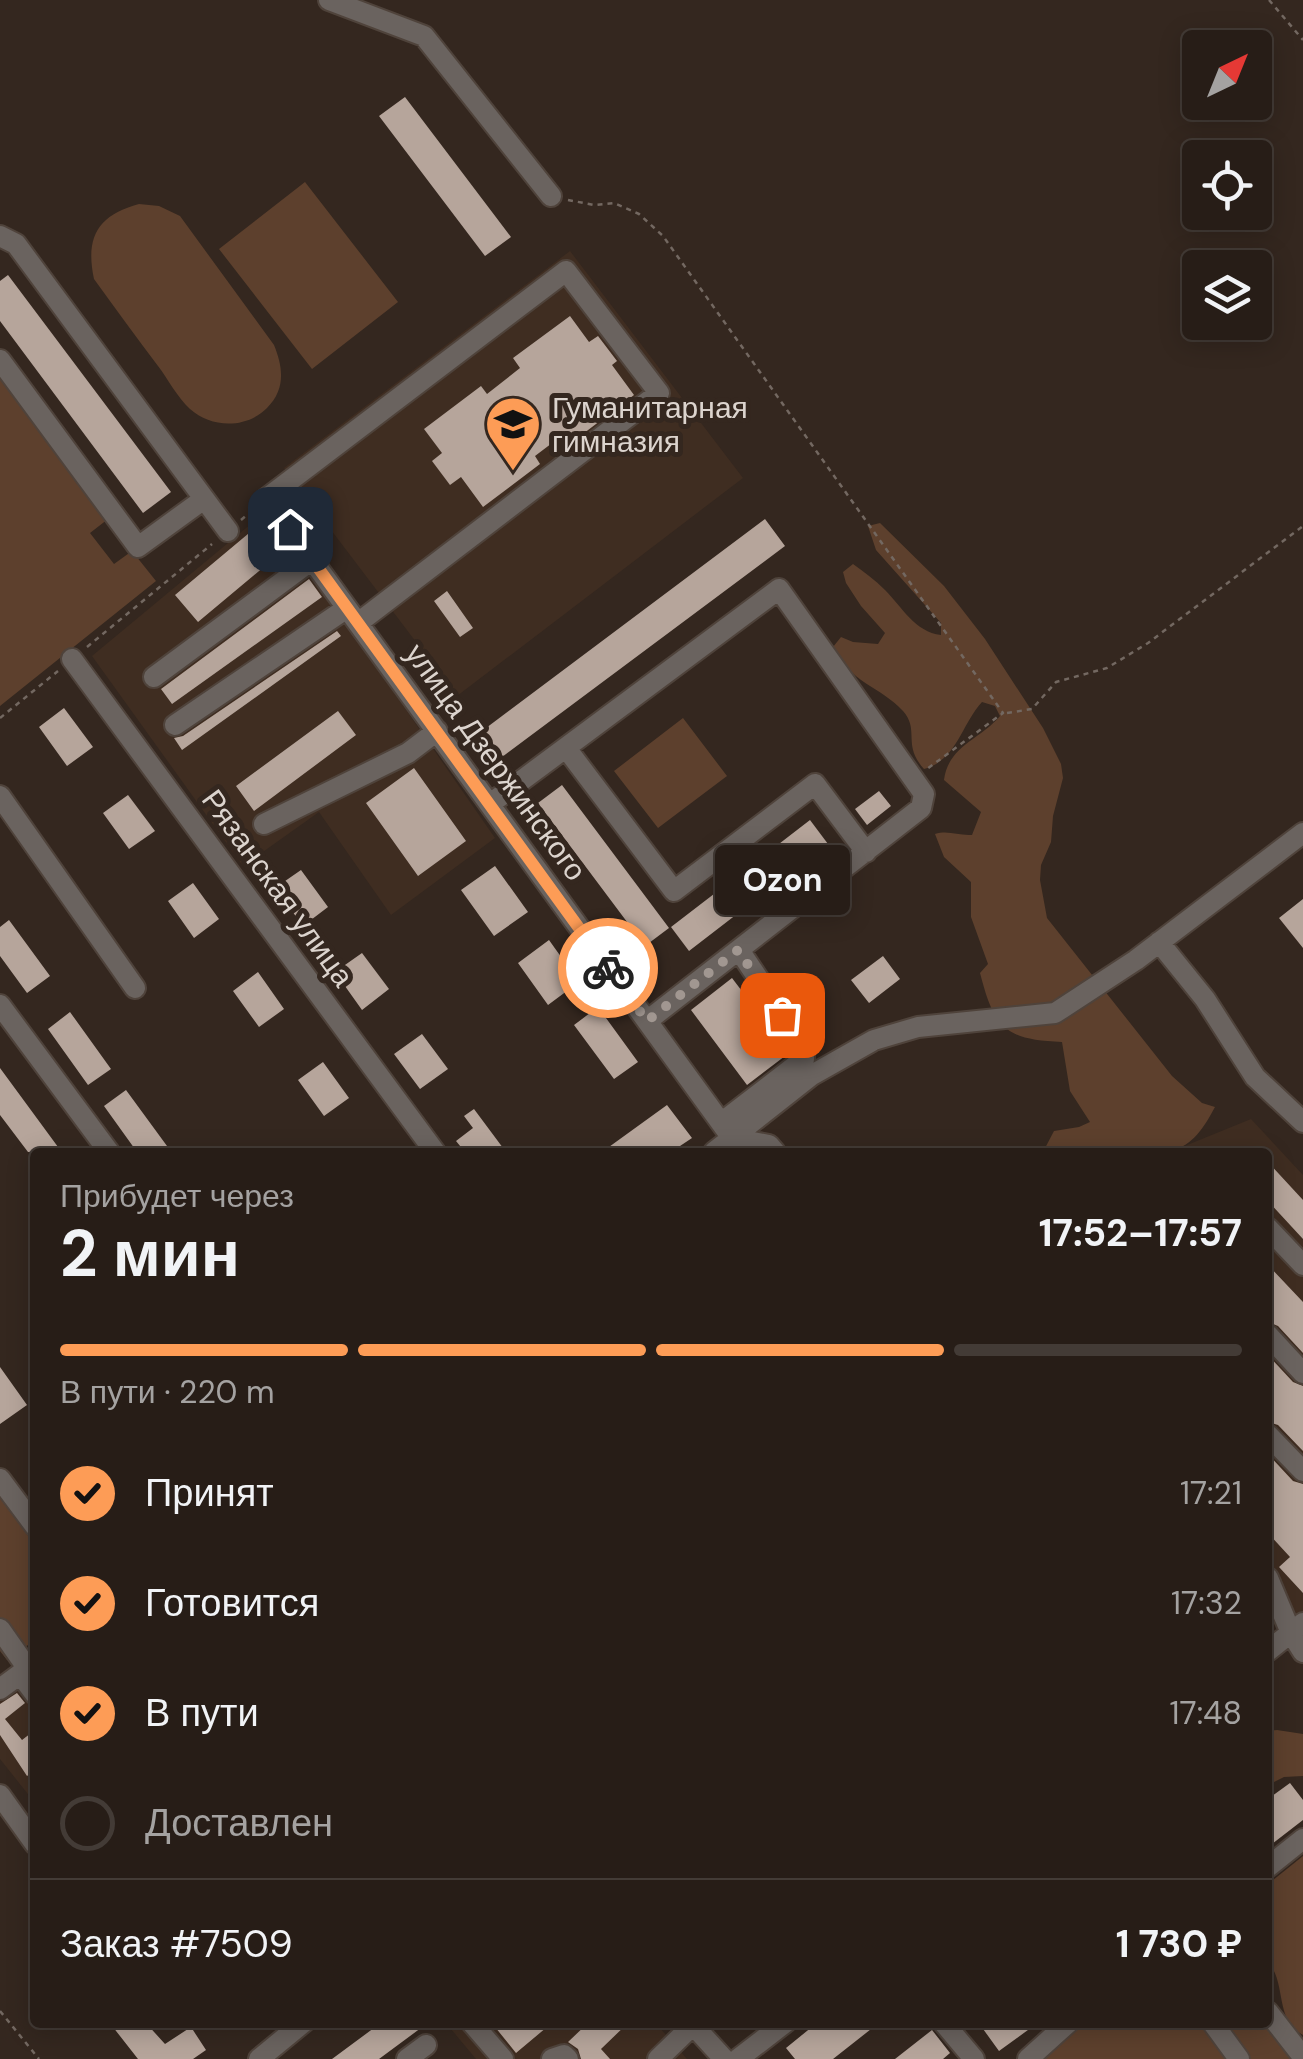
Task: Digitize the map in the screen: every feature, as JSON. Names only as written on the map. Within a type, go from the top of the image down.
[{"type":"street","points":[[329,0],[424,36],[552,196]]},
{"type":"street","points":[[5,245],[228,531]]},
{"type":"street","points":[[174,725],[352,615],[659,394],[566,271],[267,498]]},
{"type":"street","points":[[0,360],[138,547],[204,499]]},
{"type":"street","name":"улица Дзержинского","points":[[267,498],[727,1131]]},
{"type":"street","points":[[154,677],[312,560]]},
{"type":"street","points":[[490,804],[778,589],[924,794],[921,808],[647,1021]]},
{"type":"street","name":"Рязанская улица","points":[[72,659],[432,1148]]},
{"type":"street","points":[[264,824],[408,752],[438,731]]},
{"type":"street","points":[[566,748],[674,892],[814,784],[866,852]]},
{"type":"street","points":[[0,796],[135,988]]},
{"type":"street","points":[[727,1131],[874,1040],[918,1027],[1055,1013],[1164,938],[1303,833]]},
{"type":"street","points":[[1164,938],[1255,1077],[1303,1122]]},
{"type":"street","points":[[716,1148],[727,1131],[804,1059],[804,1047],[738,950]]},
{"type":"street","points":[[0,1005],[106,1148]]},
{"type":"street","points":[[727,1131],[772,1148]]},
{"type":"street","points":[[1272,1232],[1303,1265]]},
{"type":"street","points":[[1272,1339],[1303,1373]]},
{"type":"street","points":[[1272,1439],[1303,1471]]},
{"type":"street","points":[[0,1479],[30,1519]]},
{"type":"street","points":[[1272,1585],[1297,1628],[1303,1652]]},
{"type":"street","points":[[1272,1647],[1297,1628]]},
{"type":"street","points":[[0,1629],[28,1669],[0,1690]]},
{"type":"street","points":[[0,1795],[30,1837]]},
{"type":"street","points":[[1272,1863],[1303,1839]]},
{"type":"street","points":[[1272,2017],[1303,2058]]},
{"type":"street","points":[[258,2059],[297,2028]]},
{"type":"street","points":[[476,2028],[502,2059]]},
{"type":"street","points":[[658,2059],[690,2028]]},
{"type":"street","points":[[697,2028],[724,2059]]},
{"type":"street","points":[[738,2059],[778,2028]]},
{"type":"street","points":[[949,2028],[974,2059]]},
{"type":"street","points":[[1028,2059],[1062,2028]]},
{"type":"street","points":[[1216,2028],[1239,2059]]},
{"type":"street","points":[[407,2059],[426,2045]]},
{"type":"street","points":[[552,2059],[564,2055],[568,2059]]},
{"type":"path","points":[[1270,0],[1303,40]]},
{"type":"path","points":[[552,196],[594,205],[614,202],[639,214],[663,236],[1003,713],[914,779]]},
{"type":"path","points":[[0,718],[267,498]]},
{"type":"path","points":[[1007,714],[1032,709],[1056,682],[1107,668],[1148,643],[1303,526]]},
{"type":"path","points":[[0,2012],[39,2059]]},
{"type":"shaded area","points":[[305,182],[398,302],[312,369],[219,249]]},
{"type":"shaded area","points":[[139,204],[159,206],[180,216],[274,345],[281,370],[280,386],[273,401],[259,415],[239,423],[218,423],[190,409],[94,279],[91,251],[98,230],[113,214]]},
{"type":"shaded area","name":"Гуманитарная гимназия","points":[[570,251],[743,478],[457,696],[284,468]]},
{"type":"shaded area","points":[[0,372],[108,519],[90,533],[114,564],[132,551],[156,581],[0,706]]},
{"type":"shaded area","points":[[264,513],[495,838],[391,915],[319,812],[243,866],[92,656]]},
{"type":"shaded area","points":[[880,523],[944,586],[985,639],[1043,728],[1061,764],[1063,778],[1051,842],[1041,865],[1047,918],[1172,1076],[1202,1103],[1215,1107],[1197,1135],[1180,1148],[1045,1148],[1054,1131],[1090,1122],[1070,1091],[1062,1042],[1014,1034],[997,1018],[980,973],[988,964],[971,917],[971,882],[944,857],[935,834],[972,835],[981,812],[944,780],[958,751],[1000,716],[995,706],[982,702],[951,750],[924,769],[914,752],[910,725],[903,711],[840,659],[833,647],[841,637],[878,644],[885,633],[846,583],[843,572],[853,564],[881,586],[916,624],[941,635],[941,623],[876,550],[868,526]]},
{"type":"shaded area","points":[[683,718],[727,776],[658,828],[614,771]]},
{"type":"shaded area","points":[[1251,1119],[1303,1175],[1303,1645],[1272,1605],[1272,1148],[1180,1148]]},
{"type":"shaded area","points":[[0,1498],[30,1538],[30,1644],[7,1660],[0,1651]]},
{"type":"shaded area","points":[[30,1676],[30,1797],[0,1759],[0,1699]]},
{"type":"shaded area","points":[[1272,1731],[1303,1734],[1303,1776],[1284,1777],[1272,1783]]},
{"type":"shaded area","points":[[1303,1856],[1303,2035],[1288,2020],[1272,1968],[1272,1881]]},
{"type":"shaded area","points":[[450,2028],[660,2028],[687,2059],[476,2059]]},
{"type":"shaded area","points":[[1075,2028],[1204,2028],[1226,2059],[1041,2059]]},
{"type":"shaded area","points":[[1224,2028],[1272,2028],[1291,2059],[1248,2059]]},
{"type":"building","points":[[405,97],[511,237],[485,256],[379,116]]},
{"type":"building","points":[[8,275],[171,492],[143,513],[0,321],[0,281]]},
{"type":"building","points":[[570,316],[589,342],[598,336],[617,361],[612,365],[634,395],[575,440],[568,431],[535,456],[540,464],[483,507],[461,477],[450,485],[432,461],[442,453],[424,429],[481,386],[487,394],[520,368],[513,358]]},
{"type":"building","points":[[765,519],[785,546],[502,757],[482,731]]},
{"type":"building","points":[[260,524],[283,551],[198,622],[175,595]]},
{"type":"building","points":[[309,579],[322,597],[172,704],[161,689]]},
{"type":"building","points":[[447,591],[473,628],[460,637],[434,601]]},
{"type":"building","points":[[337,631],[341,636],[182,750],[174,738],[183,736]]},
{"type":"building","points":[[64,708],[93,747],[67,766],[39,727]]},
{"type":"building","points":[[338,711],[356,735],[254,811],[236,786]]},
{"type":"building","points":[[414,768],[466,841],[418,876],[366,803]]},
{"type":"building","points":[[562,785],[669,928],[645,946],[538,803]]},
{"type":"building","points":[[879,791],[891,806],[867,825],[855,809]]},
{"type":"building","points":[[128,795],[155,831],[129,849],[103,813]]},
{"type":"building","points":[[810,820],[828,844],[689,951],[671,927]]},
{"type":"building","points":[[495,866],[528,912],[494,936],[461,890]]},
{"type":"building","points":[[301,870],[328,907],[303,926],[275,888]]},
{"type":"building","points":[[193,883],[219,919],[194,938],[168,901]]},
{"type":"building","points":[[1303,899],[1303,948],[1279,918]]},
{"type":"building","points":[[9,920],[50,976],[27,993],[0,956],[0,927]]},
{"type":"building","points":[[549,940],[579,982],[548,1005],[518,963]]},
{"type":"building","points":[[362,953],[389,989],[362,1010],[335,972]]},
{"type":"building","points":[[883,956],[900,979],[869,1003],[851,980]]},
{"type":"building","points":[[258,972],[284,1009],[259,1027],[233,991]]},
{"type":"building","points":[[732,978],[789,1053],[747,1085],[691,1010]]},
{"type":"building","points":[[598,1007],[638,1062],[614,1079],[574,1025]]},
{"type":"building","points":[[70,1012],[111,1069],[88,1085],[48,1029]]},
{"type":"building","points":[[422,1034],[448,1069],[420,1089],[394,1054]]},
{"type":"building","points":[[323,1062],[349,1098],[324,1116],[298,1080]]},
{"type":"building","points":[[0,1068],[58,1147],[30,1148],[28,1152],[0,1115]]},
{"type":"building","points":[[126,1090],[167,1146],[134,1148],[104,1106]]},
{"type":"building","points":[[667,1105],[692,1138],[677,1148],[608,1148]]},
{"type":"building","points":[[474,1109],[503,1148],[462,1148],[456,1141],[473,1128],[464,1116]]},
{"type":"building","points":[[1272,1166],[1303,1200],[1303,1239],[1272,1205]]},
{"type":"building","points":[[1272,1269],[1303,1302],[1303,1353],[1272,1324]]},
{"type":"building","points":[[1272,1359],[1293,1382],[1303,1386],[1303,1451],[1272,1423]]},
{"type":"building","points":[[0,1367],[27,1405],[0,1424]]},
{"type":"building","points":[[1272,1458],[1293,1481],[1303,1484],[1303,1593],[1279,1567],[1290,1557],[1272,1537]]},
{"type":"building","points":[[17,1693],[25,1703],[5,1719],[22,1740],[30,1734],[27,1776],[0,1735],[0,1704]]},
{"type":"building","points":[[1290,1783],[1303,1800],[1303,1820],[1272,1844],[1272,1796]]},
{"type":"building","points":[[114,2028],[150,2028],[165,2044],[192,2028],[206,2050],[193,2059],[138,2059]]},
{"type":"building","points":[[374,2028],[421,2028],[379,2059],[332,2059]]},
{"type":"building","points":[[496,2028],[546,2028],[516,2053]]},
{"type":"building","points":[[583,2028],[623,2028],[601,2049],[610,2059],[581,2059],[578,2049],[568,2042]]},
{"type":"building","points":[[811,2028],[872,2028],[833,2059],[795,2059],[786,2048]]},
{"type":"building","points":[[982,2028],[1031,2028],[999,2051]]},
{"type":"building","points":[[932,2030],[950,2053],[943,2059],[895,2059]]},
{"type":"way so far","points":[[608,968],[647,1021],[738,950],[782,1015]]},
{"type":"place","name":"Гуманитарная гимназия","points":[[513,473]]},
{"type":"place","name":"Ozon","points":[[782,1015]]},
{"type":"route","points":[[290,529],[608,968]]}]
